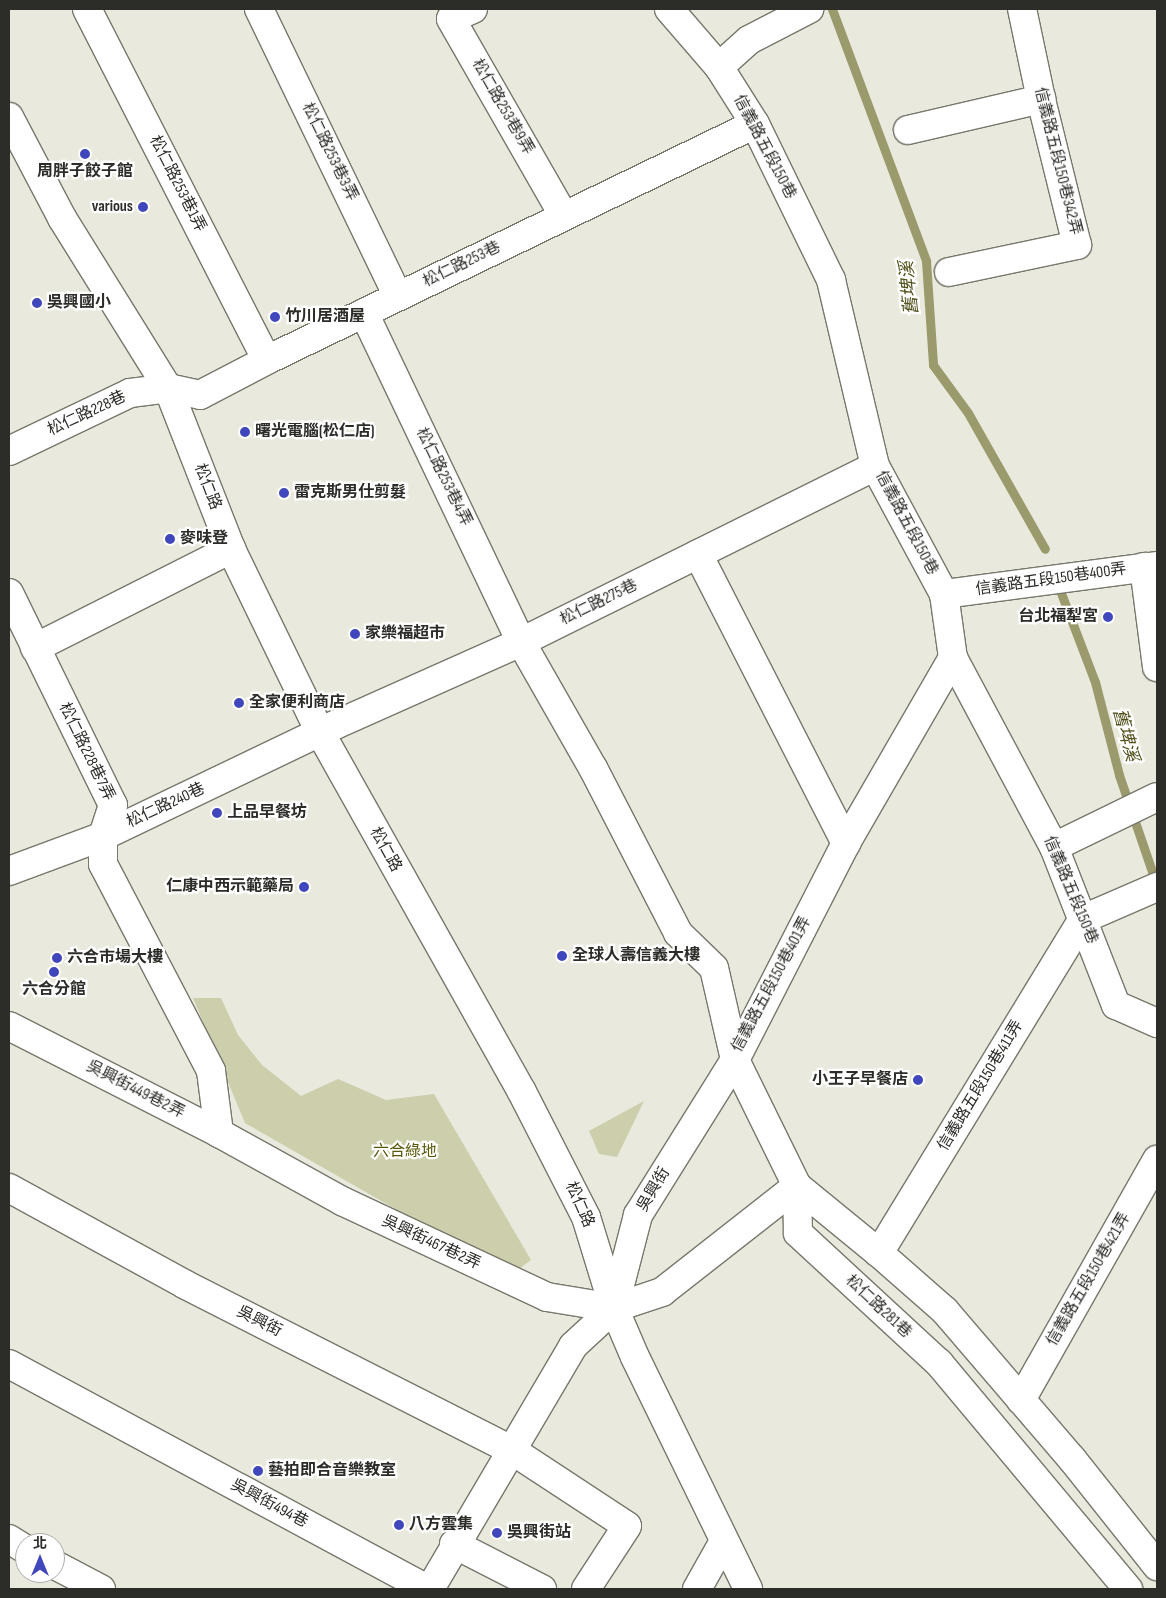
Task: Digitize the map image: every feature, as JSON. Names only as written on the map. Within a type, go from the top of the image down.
[{"type":"street","name":"松仁路253巷1弄","points":[[87,9],[266,360]]},
{"type":"street","name":"松仁路253巷9弄","points":[[473,9],[451,19],[564,216]]},
{"type":"street","name":"信義路五段150巷","points":[[669,9],[718,67],[755,124],[831,280],[875,466],[944,594],[953,658],[1054,847],[1084,919],[1116,1005],[1157,1023]]},
{"type":"street","points":[[718,67],[749,40],[809,9]]},
{"type":"street","name":"信義路五段150巷342弄","points":[[950,272],[1077,245],[1041,98],[1022,9]]},
{"type":"street","name":"松仁路253巷3弄","points":[[263,10],[398,296]]},
{"type":"street","points":[[908,130],[1041,98]]},
{"type":"street","name":"松仁路","points":[[9,117],[62,218],[168,388],[231,549],[320,732],[522,1090],[578,1200],[586,1217],[614,1308],[635,1358],[748,1589]]},
{"type":"street","name":"松仁路253巷","points":[[168,388],[200,395],[266,360],[755,124]]},
{"type":"street","name":"松仁路253巷4弄","points":[[364,313],[522,642]]},
{"type":"street","name":"松仁路228巷","points":[[9,451],[130,393],[168,388]]},
{"type":"street","name":"松仁路275巷","points":[[320,732],[522,642],[875,466]]},
{"type":"street","points":[[35,648],[231,549]]},
{"type":"street","points":[[698,554],[846,843]]},
{"type":"street","points":[[1151,567],[1157,667]]},
{"type":"street","name":"信義路五段150巷400弄","points":[[944,594],[1151,567]]},
{"type":"street","name":"松仁路228巷7弄","points":[[9,593],[113,805],[103,836],[103,864],[211,1071],[219,1134]]},
{"type":"street","name":"信義路五段150巷401弄","points":[[522,642],[593,768],[678,933],[714,968],[734,1060]]},
{"type":"street","name":"信義路五段150巷401弄","points":[[734,1060],[846,843],[953,658]]},
{"type":"street","name":"松仁路240巷","points":[[9,871],[103,836],[320,732]]},
{"type":"street","points":[[1054,847],[1157,797]]},
{"type":"street","points":[[1084,919],[1157,886]]},
{"type":"street","name":"信義路五段150巷411弄","points":[[879,1253],[1084,919]]},
{"type":"street","name":"吳興街449巷2弄","points":[[11,1032],[219,1134],[255,1154]]},
{"type":"street","points":[[734,1060],[797,1186],[879,1253],[945,1311],[1072,1459],[1156,1562],[1140,1589]]},
{"type":"street","name":"吳興街","points":[[614,1308],[638,1215],[734,1060]]},
{"type":"street","name":"吳興街467巷2弄","points":[[255,1154],[342,1201],[547,1297],[614,1308]]},
{"type":"street","name":"信義路五段150巷421弄","points":[[1021,1400],[1157,1160]]},
{"type":"street","points":[[429,1589],[573,1346],[614,1308],[662,1292],[797,1186]]},
{"type":"street","name":"松仁路281巷","points":[[797,1186],[798,1233],[939,1363],[1128,1589]]},
{"type":"street","name":"吳興街","points":[[9,1188],[184,1284],[512,1451],[627,1526],[586,1589]]},
{"type":"street","name":"吳興街494巷","points":[[9,1364],[429,1589]]},
{"type":"street","points":[[697,1589],[724,1541]]},
{"type":"street","points":[[454,1544],[542,1589]]},
{"type":"street","points":[[65,1570],[101,1589]]},
{"type":"green space","name":"六合綠地","points":[[193,998],[221,998],[238,1035],[262,1065],[301,1096],[338,1079],[386,1100],[434,1094],[531,1260],[511,1275],[245,1123]]},
{"type":"green space","points":[[644,1101],[617,1157],[599,1154],[589,1131]]},
{"type":"waterway","name":"舊埤溪","points":[[832,9],[926,261],[933,365],[968,413],[1045,549]]},
{"type":"waterway","name":"舊埤溪","points":[[1061,593],[1095,682],[1119,775],[1157,886]]},
{"type":"place","name":"周胖子餃子館","points":[[85,154]]},
{"type":"place","name":"various","points":[[143,207]]},
{"type":"place","name":"吳興國小","points":[[37,303]]},
{"type":"place","name":"竹川居酒屋","points":[[275,317]]},
{"type":"place","name":"曙光電腦(松仁店)","points":[[245,432]]},
{"type":"place","name":"雷克斯男仕剪髮","points":[[284,493]]},
{"type":"place","name":"麥味登","points":[[170,539]]},
{"type":"place","name":"台北福犁宮","points":[[1108,617]]},
{"type":"place","name":"家樂福超市","points":[[355,634]]},
{"type":"place","name":"全家便利商店","points":[[239,703]]},
{"type":"place","name":"上品早餐坊","points":[[217,813]]},
{"type":"place","name":"仁康中西示範藥局","points":[[304,887]]},
{"type":"place","name":"全球人壽信義大樓","points":[[562,956]]},
{"type":"place","name":"六合市場大樓","points":[[57,958]]},
{"type":"place","name":"六合分館","points":[[54,972]]},
{"type":"place","name":"小王子早餐店","points":[[918,1080]]},
{"type":"place","name":"藝拍即合音樂教室","points":[[258,1471]]},
{"type":"place","name":"八方雲集","points":[[399,1525]]},
{"type":"place","name":"吳興街站","points":[[497,1533]]}]
